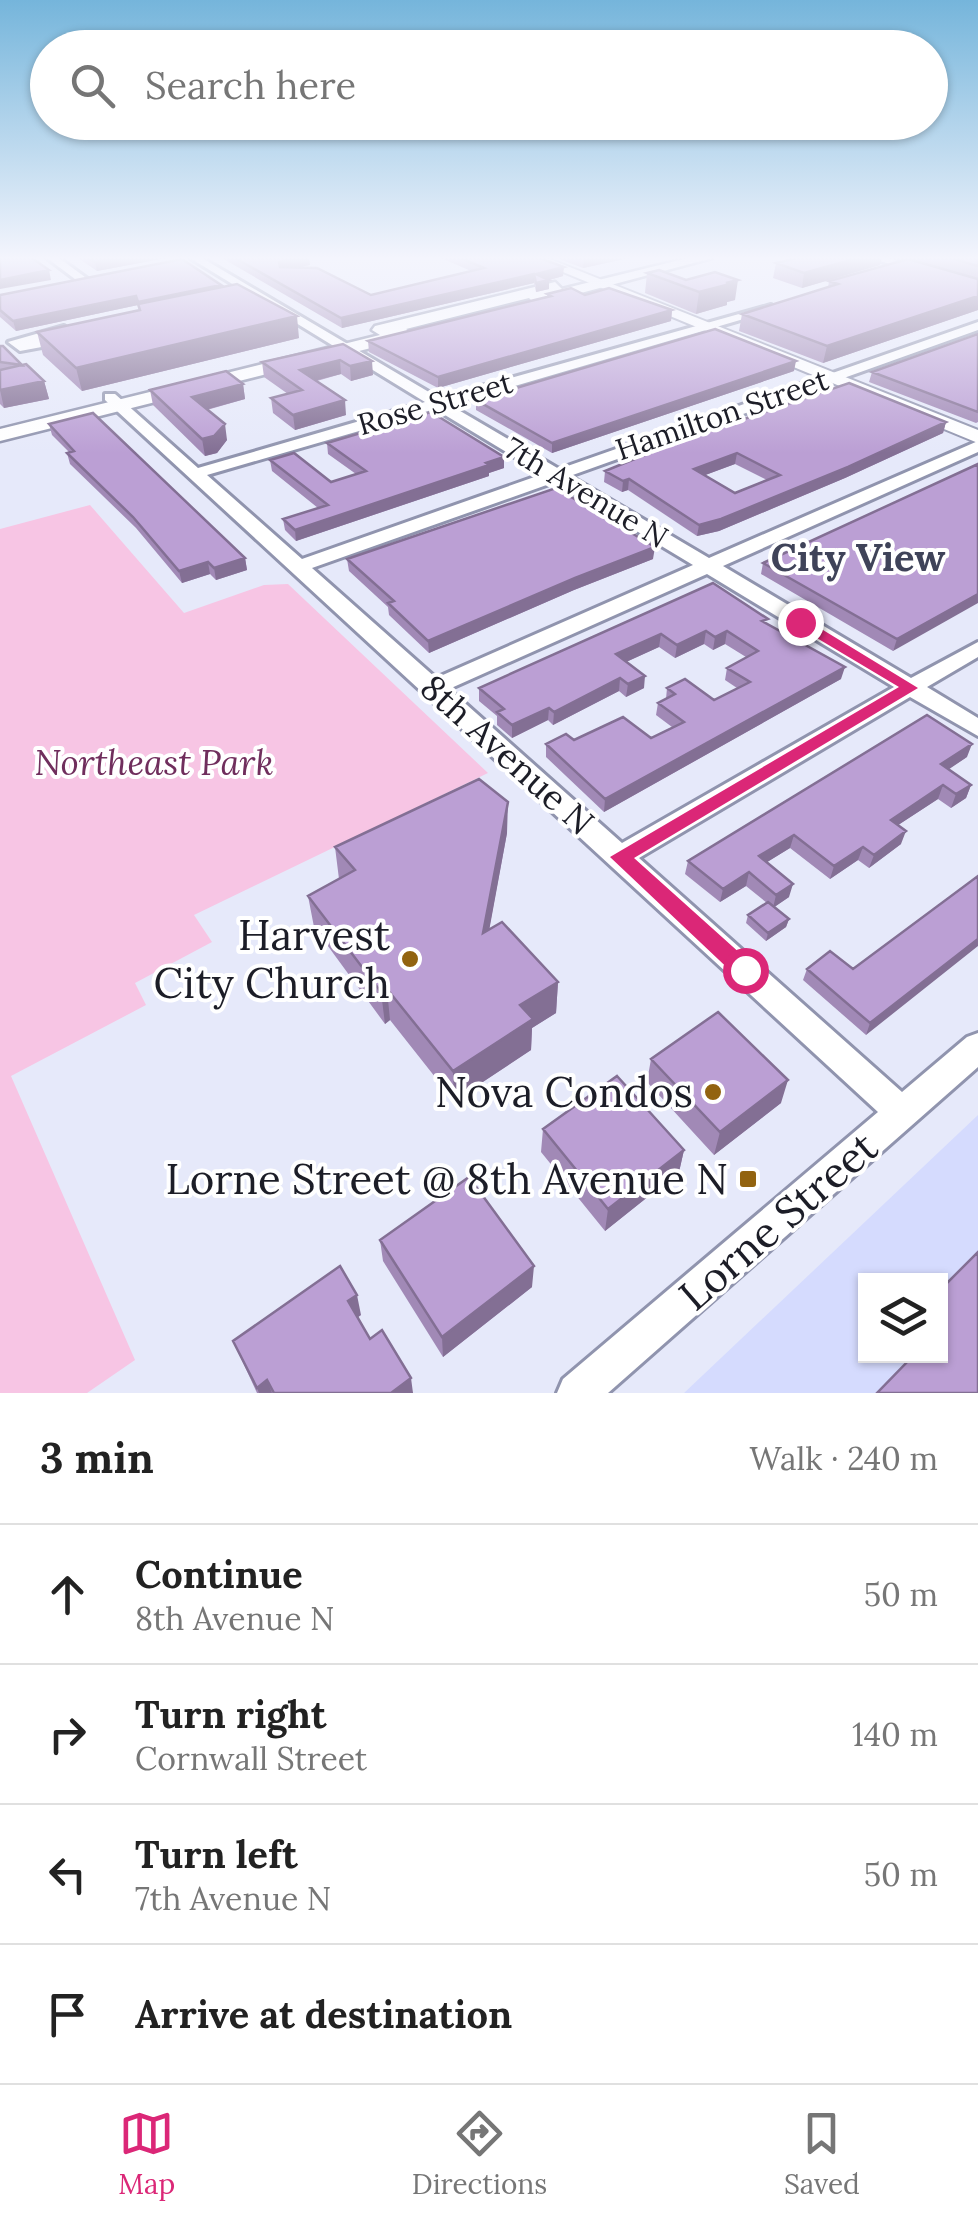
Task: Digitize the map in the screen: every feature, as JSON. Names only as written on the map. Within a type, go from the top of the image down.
[{"type":"main road","points":[[0,425],[114,401],[429,323]]},
{"type":"main road","points":[[0,435],[114,401]]},
{"type":"street","name":"7th Avenue N","points":[[303,323],[978,728]]},
{"type":"street","points":[[697,323],[978,436]]},
{"type":"street","name":"Rose Street","points":[[194,474],[715,323]]},
{"type":"street","name":"Hamilton Street","points":[[298,567],[978,326]]},
{"type":"street","name":"8th Avenue N","points":[[114,401],[903,1114]]},
{"type":"street","points":[[433,688],[978,446]]},
{"type":"street","points":[[620,857],[978,648]]},
{"type":"street","name":"Lorne Street","points":[[578,1393],[978,1047]]},
{"type":"shaded area","points":[[978,1115],[978,1393],[684,1393]]},
{"type":"green space","name":"Northeast Park","points":[[90,505],[184,613],[264,585],[288,584],[488,773],[194,915],[212,942],[135,983],[146,1005],[11,1076],[135,1360],[87,1393],[0,1393],[0,529]]},
{"type":"building","points":[[79,323],[267,323],[76,368],[37,332]]},
{"type":"building","points":[[441,323],[627,323],[438,377],[368,341]]},
{"type":"building","points":[[766,323],[896,323],[827,346]]},
{"type":"building","points":[[715,329],[796,361],[552,443],[476,400]]},
{"type":"building","points":[[978,334],[978,412],[872,372]]},
{"type":"building","points":[[343,344],[372,361],[350,366],[340,360],[300,370],[345,400],[293,415],[271,398],[302,390],[262,362]]},
{"type":"building","points":[[3,346],[22,365],[0,362]]},
{"type":"building","points":[[26,364],[44,381],[0,390],[0,370]]},
{"type":"building","points":[[226,371],[243,384],[192,397],[225,424],[214,436],[202,439],[150,390]]},
{"type":"building","points":[[849,383],[946,422],[848,467],[699,525],[629,479],[623,481],[605,471]],"holes":[[[737,453],[780,475],[735,493],[694,469]]]},
{"type":"building","points":[[431,412],[504,457],[295,530],[283,519],[328,505],[270,460],[294,453],[331,482],[366,471],[327,443]]},
{"type":"building","points":[[93,413],[245,558],[214,568],[208,562],[179,571],[133,517],[67,453],[74,451],[49,424]]},
{"type":"building","points":[[978,464],[978,594],[897,639],[763,563]]},
{"type":"building","points":[[556,488],[655,547],[428,641],[388,603],[394,601],[347,559]]},
{"type":"building","points":[[713,583],[768,619],[762,621],[845,667],[605,799],[546,744],[566,734],[574,740],[623,717],[651,738],[684,722],[658,703],[675,694],[667,688],[685,679],[714,700],[750,682],[727,668],[758,651],[727,631],[715,637],[706,631],[677,645],[661,634],[616,654],[645,676],[628,684],[620,678],[554,712],[549,708],[512,725],[497,712],[504,709],[479,688]]},
{"type":"building","points":[[927,715],[972,744],[941,764],[971,785],[956,794],[943,785],[891,820],[906,831],[874,855],[863,847],[834,866],[794,835],[759,856],[793,884],[776,895],[749,872],[723,889],[688,861]]},
{"type":"building","name":"Harvest City Church","points":[[479,779],[508,802],[483,933],[502,922],[558,982],[520,1005],[533,1019],[453,1071],[387,989],[381,992],[308,896],[355,870],[335,847]]},
{"type":"building","points":[[978,876],[978,939],[870,1023],[807,969],[830,951],[853,969]]},
{"type":"building","points":[[768,902],[789,919],[768,933],[748,915]]},
{"type":"building","name":"Nova Condos","points":[[718,1012],[788,1080],[720,1132],[651,1059]]},
{"type":"building","points":[[617,1076],[684,1150],[608,1209],[543,1129]]},
{"type":"building","points":[[469,1177],[534,1266],[442,1337],[380,1240]]},
{"type":"building","points":[[978,1252],[978,1393],[877,1393],[906,1363],[948,1363],[948,1282]]},
{"type":"building","points":[[340,1266],[357,1295],[348,1301],[370,1339],[382,1330],[411,1378],[391,1393],[274,1393],[267,1380],[257,1388],[233,1341]]},
{"type":"place","name":"Harvest City Church","points":[[410,959]]},
{"type":"place","name":"Nova Condos","points":[[713,1092]]},
{"type":"place","name":"Lorne Street @ 8th Avenue N","points":[[748,1179]]},
{"type":"district","name":"City View","points":[[858,558]]},
{"type":"route","points":[[745,970],[620,857],[910,688],[800,622]]}]
